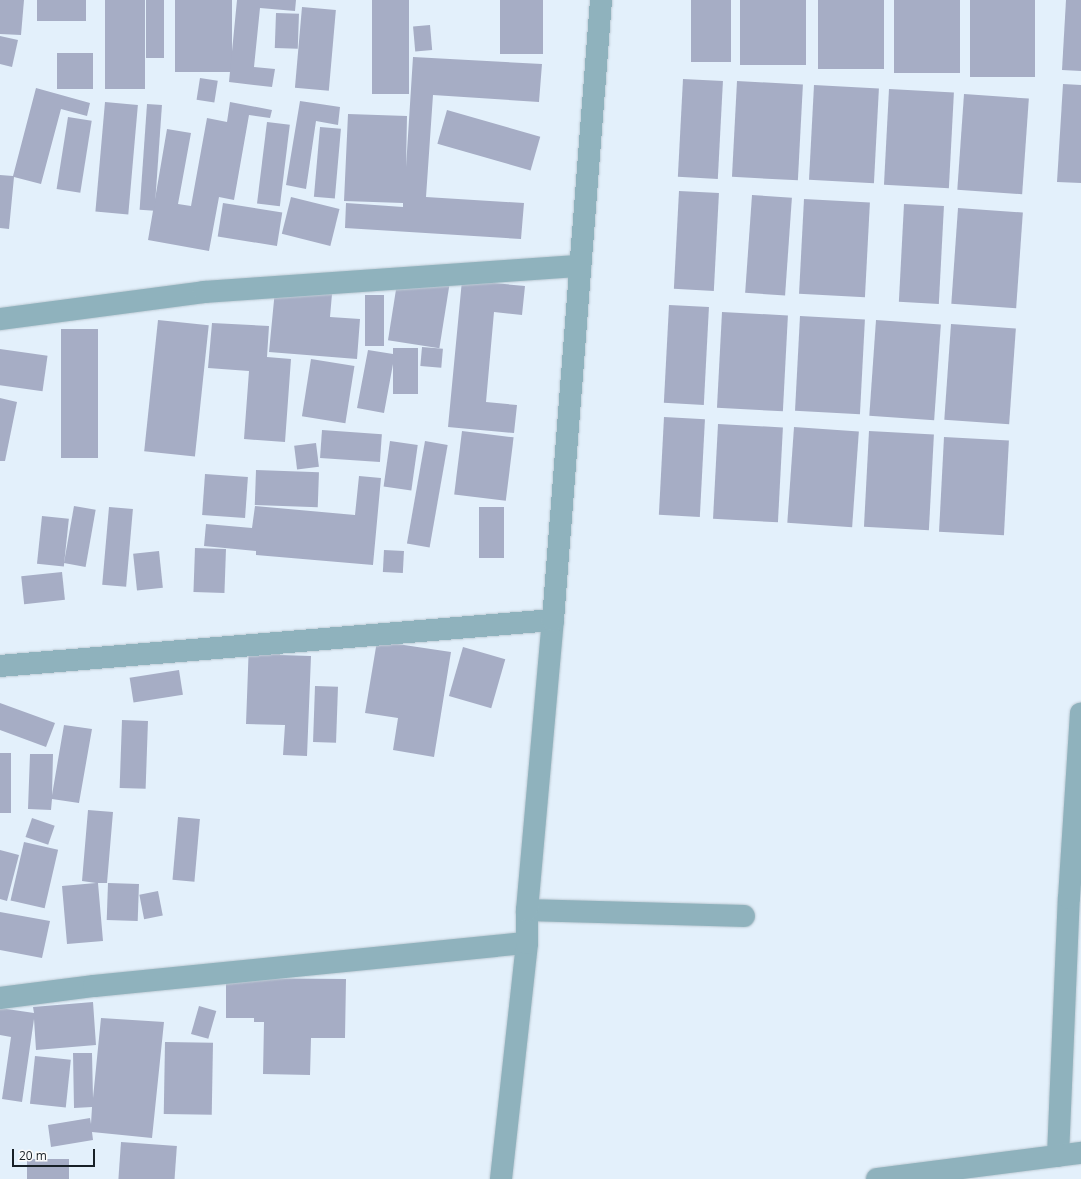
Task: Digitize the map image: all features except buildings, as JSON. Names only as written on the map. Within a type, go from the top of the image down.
[{"type":"street","points":[[501,1179],[527,943],[527,910],[553,620],[601,0]]},
{"type":"street","points":[[0,319],[204,292],[580,266]]},
{"type":"street","points":[[0,666],[553,620]]},
{"type":"street","points":[[1058,1156],[1069,898],[1081,713]]},
{"type":"street","points":[[527,910],[744,916]]},
{"type":"street","points":[[0,998],[94,986],[527,943]]},
{"type":"street","points":[[876,1179],[1081,1153]]}]
